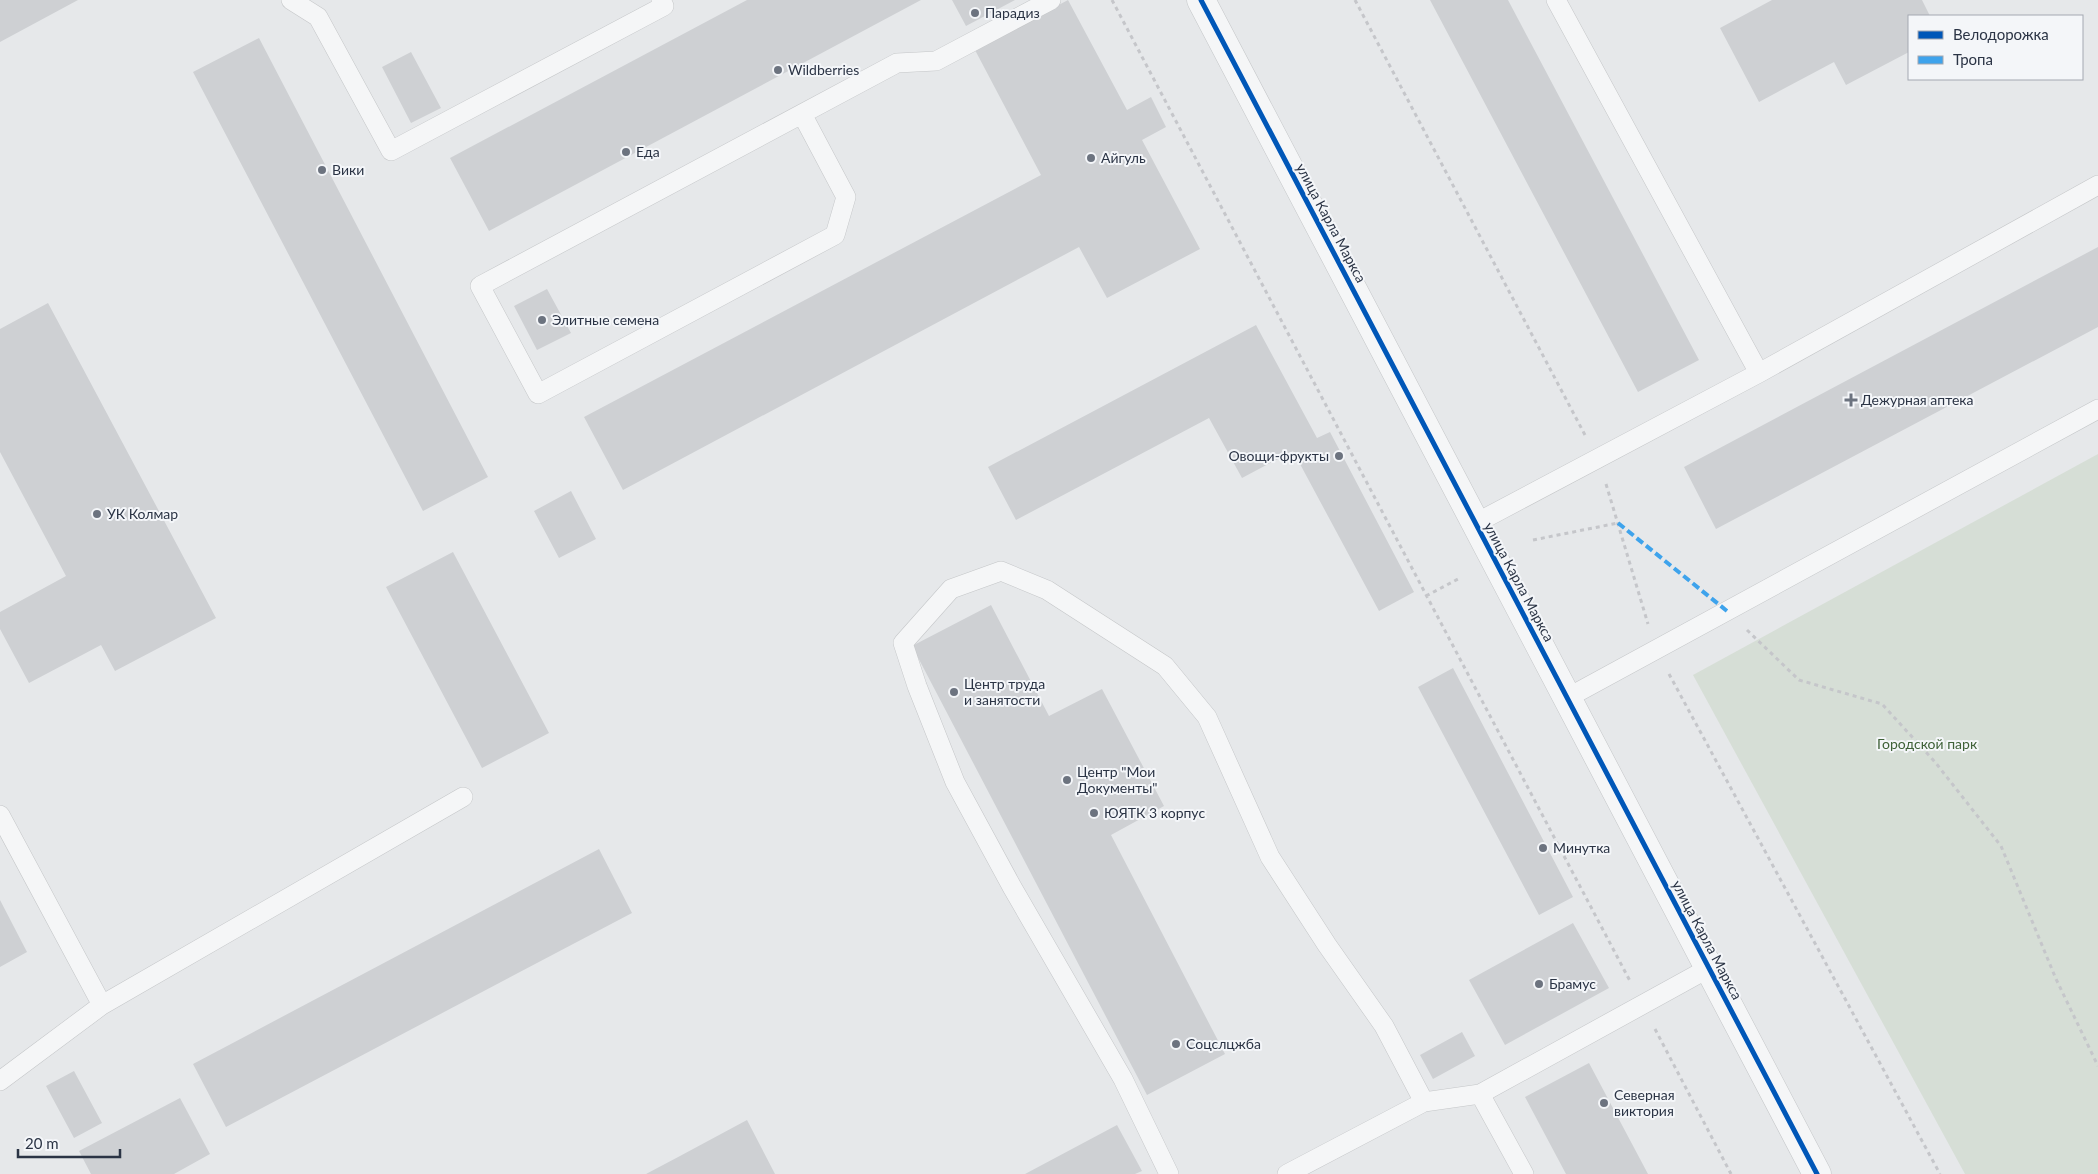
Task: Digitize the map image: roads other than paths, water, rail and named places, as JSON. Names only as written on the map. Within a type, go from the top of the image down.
[{"type":"street","name":"улица Карла Маркса","points":[[1205,1],[1817,1174]]},
{"type":"lane","points":[[291,0],[318,17],[391,151],[664,6],[661,0]]},
{"type":"lane","points":[[802,114],[846,197],[835,235],[538,394],[480,286],[897,63],[936,60],[1051,0]]},
{"type":"lane","points":[[1556,0],[1759,373]]},
{"type":"lane","points":[[1476,523],[1759,373],[2098,185]]},
{"type":"lane","points":[[1568,698],[2098,410]]},
{"type":"lane","points":[[1169,1174],[1123,1079],[1012,887],[955,782],[917,686],[903,643],[951,589],[1001,571],[1046,590],[1165,666],[1207,717],[1270,857],[1327,945],[1384,1026],[1424,1102]]},
{"type":"lane","points":[[0,1081],[102,1004],[463,797]]},
{"type":"lane","points":[[0,815],[7,844],[102,1004]]},
{"type":"lane","points":[[1287,1174],[1424,1102],[1480,1094],[1709,968]]},
{"type":"lane","points":[[1480,1094],[1524,1174]]},
{"type":"place","name":"Парадиз","points":[[975,13]]},
{"type":"place","name":"Wildberries","points":[[778,70]]},
{"type":"place","name":"Еда","points":[[626,152]]},
{"type":"place","name":"Айгуль","points":[[1091,158]]},
{"type":"place","name":"Вики","points":[[322,170]]},
{"type":"place","name":"Элитные семена","points":[[542,320]]},
{"type":"place","name":"Дежурная аптека","points":[[1851,400]]},
{"type":"place","name":"Овощи-фрукты","points":[[1339,456]]},
{"type":"place","name":"УК Колмар","points":[[97,514]]},
{"type":"place","name":"Центр труда и занятости","points":[[954,692]]},
{"type":"place","name":"Центр \"Мои Документы\"","points":[[1067,780]]},
{"type":"place","name":"ЮЯТК 3 корпус","points":[[1094,813]]},
{"type":"place","name":"Минутка","points":[[1543,848]]},
{"type":"place","name":"Брамус","points":[[1539,984]]},
{"type":"place","name":"Соцслцжба","points":[[1176,1044]]},
{"type":"place","name":"Северная виктория","points":[[1604,1103]]},
{"type":"park label","name":"Городской парк","points":[[1927,744]]}]
